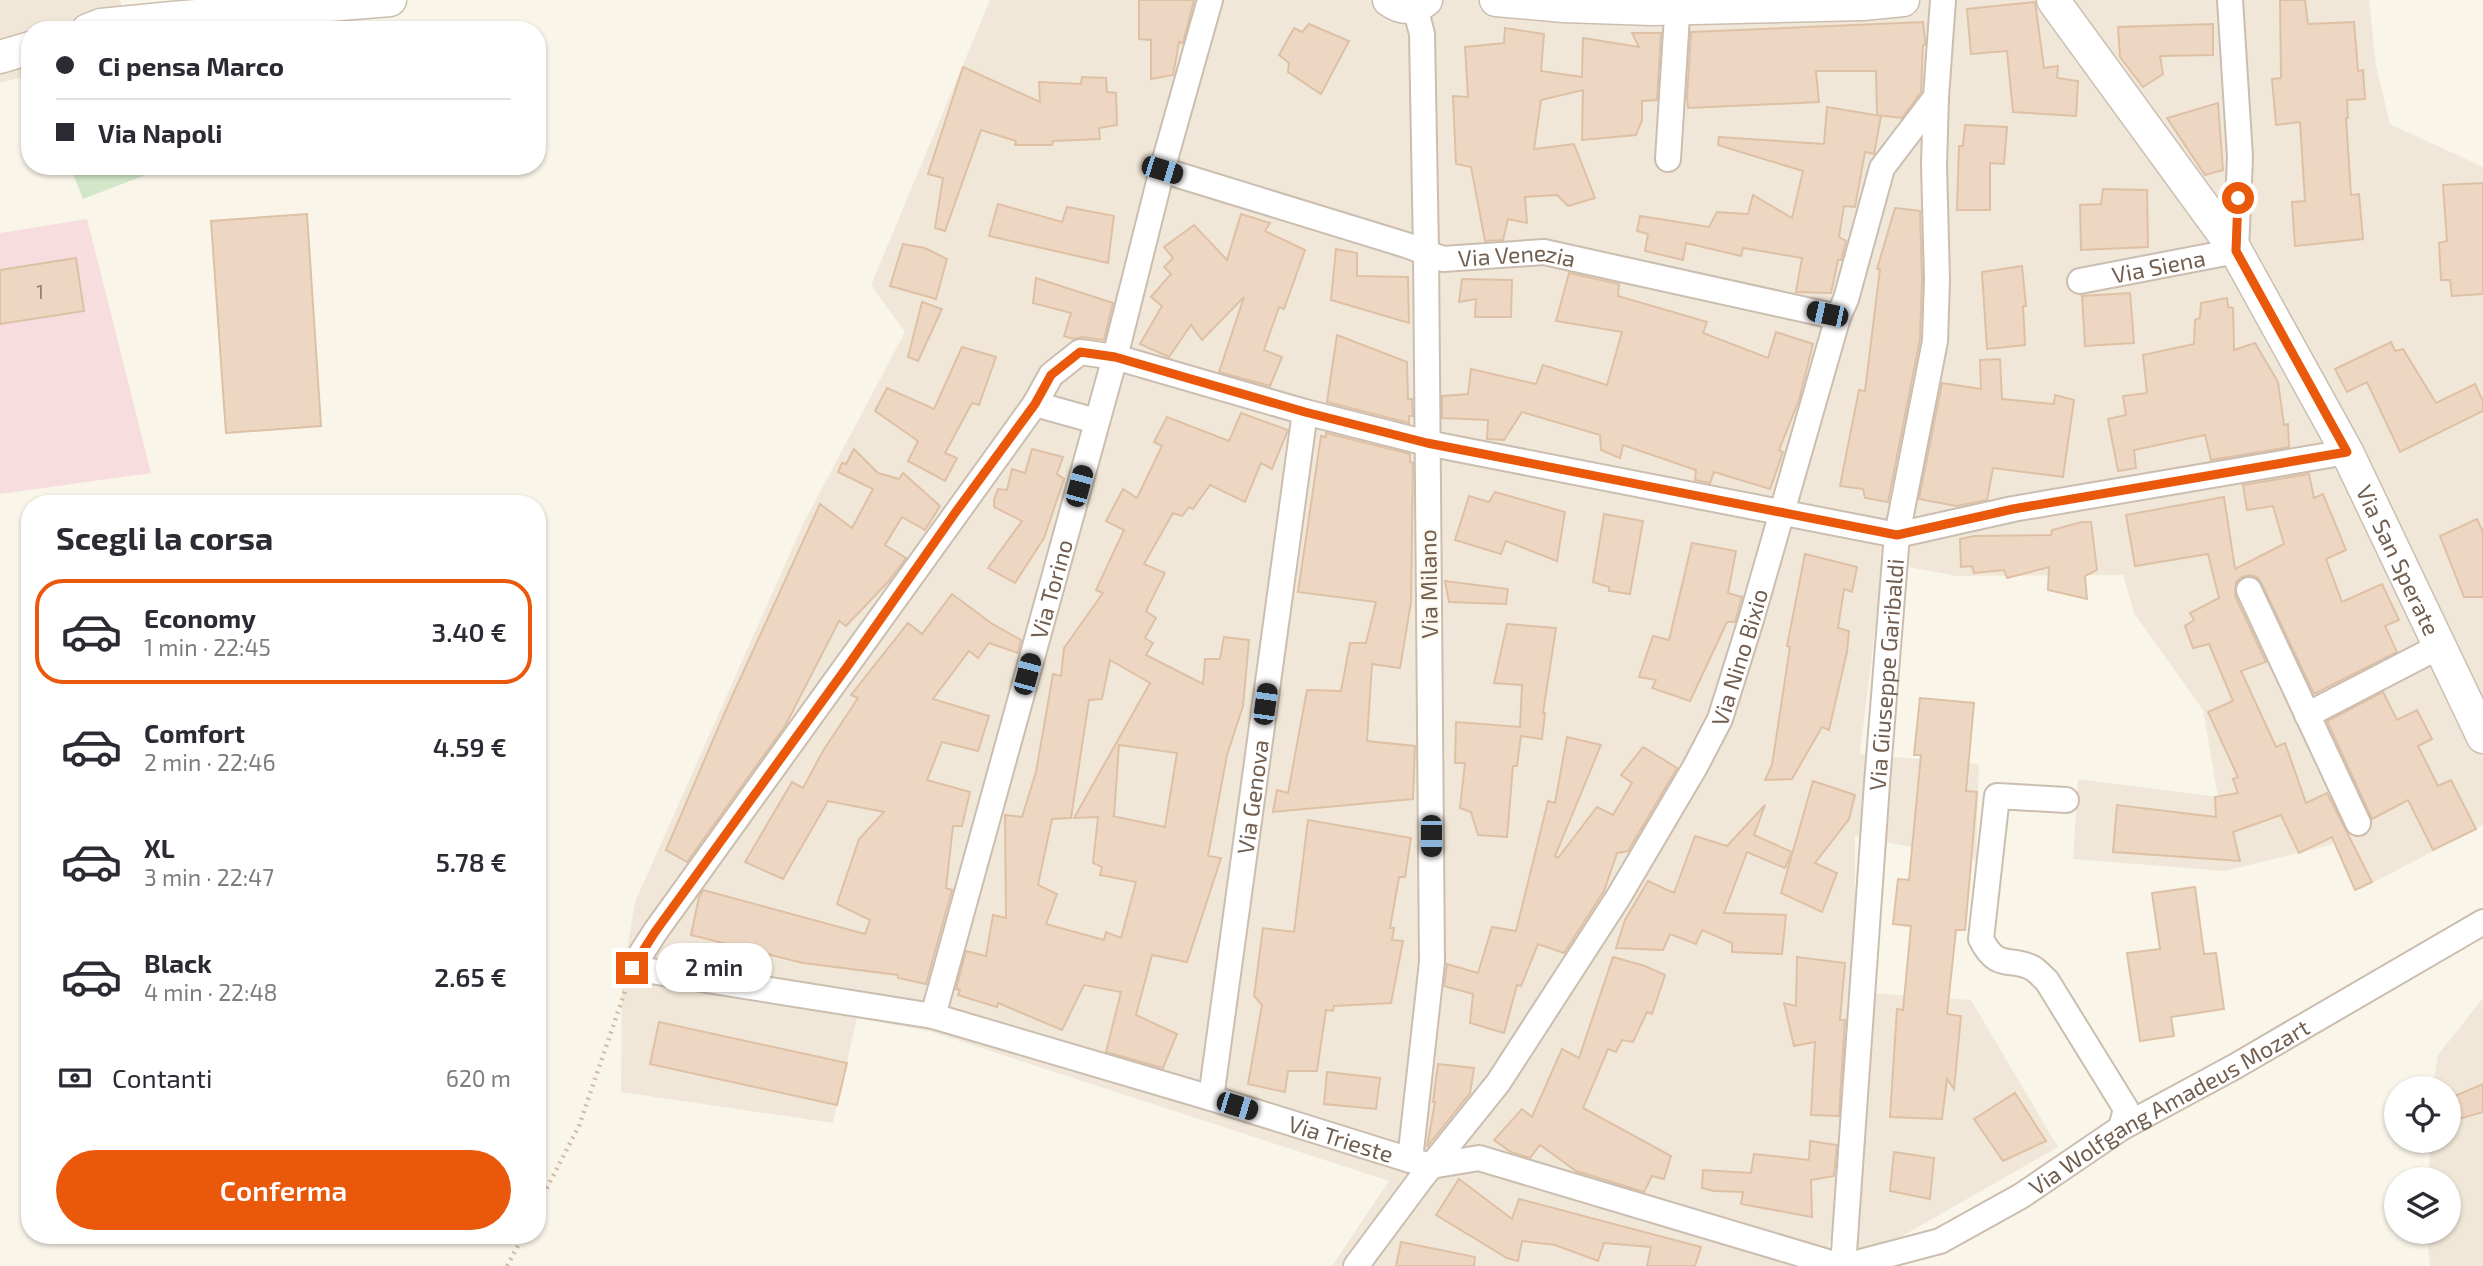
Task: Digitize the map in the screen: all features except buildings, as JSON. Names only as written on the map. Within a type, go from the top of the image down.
[{"type":"street","points":[[145,21],[390,0]]},
{"type":"street","name":"Via Torino","points":[[933,1016],[1115,357],[1162,170],[1210,0]]},
{"type":"street","points":[[1496,0],[1564,6],[1863,4],[1903,0]]},
{"type":"street","name":"Via Giuseppe Garibaldi","points":[[1843,1266],[1897,535],[1935,341],[1937,279],[1934,164],[1943,0]]},
{"type":"street","name":"Via San Sperate","points":[[2053,0],[2236,251],[2347,452],[2483,736]]},
{"type":"street","points":[[2230,0],[2240,157],[2236,251]]},
{"type":"street","name":"Via Milano","points":[[1410,2],[1422,34],[1426,251],[1432,962],[1421,1163]]},
{"type":"street","points":[[1668,159],[1678,4]]},
{"type":"street","points":[[0,57],[21,51]]},
{"type":"street","name":"Via Nino Bixio","points":[[1356,1266],[1421,1163],[1498,1083],[1619,897],[1720,719],[1838,317],[1846,299],[1882,168],[1936,97]]},
{"type":"street","name":"Via Venezia","points":[[1162,170],[1443,258],[1544,252],[1838,317]]},
{"type":"street","name":"Via Siena","points":[[2080,281],[2236,251]]},
{"type":"street","points":[[632,968],[655,932],[1035,404],[1051,375],[1080,352],[1115,357],[1305,412],[1427,443],[1897,535],[2013,509],[2347,452]]},
{"type":"street","points":[[1035,404],[1096,421]]},
{"type":"street","name":"Via Genova","points":[[1211,1098],[1305,412]]},
{"type":"street","points":[[2249,590],[2358,822]]},
{"type":"street","points":[[2307,715],[2440,646]]},
{"type":"street","points":[[2066,800],[1997,796],[1981,939],[1989,953],[2004,961],[2033,968],[2046,981],[2126,1109],[2121,1128]]},
{"type":"street","name":"Via Wolfgang Amadeus Mozart","points":[[1843,1266],[1940,1241],[2021,1196],[2121,1128],[2234,1067],[2483,922]]},
{"type":"street","name":"Via Trieste","points":[[632,968],[933,1016],[1421,1163],[1479,1158],[1843,1266]]},
{"type":"path","points":[[546,1189],[579,1125],[632,968]]},
{"type":"path","points":[[507,1266],[519,1244]]},
{"type":"shaded area","points":[[0,0],[120,0],[126,21],[21,21],[21,77],[0,83]]},
{"type":"shaded area","points":[[990,0],[2369,0],[2376,66],[2390,124],[2483,167],[2483,825],[2359,890],[2334,844],[2225,871],[2073,859],[2078,779],[2218,797],[2203,710],[2134,613],[2123,575],[1956,576],[1883,562],[1860,754],[1979,764],[1976,860],[1855,836],[1855,992],[1971,1000],[2058,1147],[1876,1251],[1829,1241],[1827,1266],[1332,1266],[1389,1181],[932,1032],[857,1018],[833,1123],[621,1092],[622,980],[635,902],[803,524],[905,332],[871,285]]},
{"type":"shaded area","points":[[87,219],[151,473],[0,494],[0,233]]},
{"type":"shaded area","points":[[2483,998],[2483,1266],[2430,1266],[2428,1244],[2461,1244],[2461,1167],[2429,1167],[2430,1153],[2461,1153],[2461,1076],[2435,1076],[2438,1055]]},
{"type":"green space","points":[[74,175],[143,175],[143,176],[83,199]]},
{"type":"route","points":[[632,968],[655,932],[1035,404],[1051,375],[1080,352],[1115,357],[1305,412],[1427,443],[1897,535],[2013,509],[2347,452],[2236,251],[2238,198]]}]
